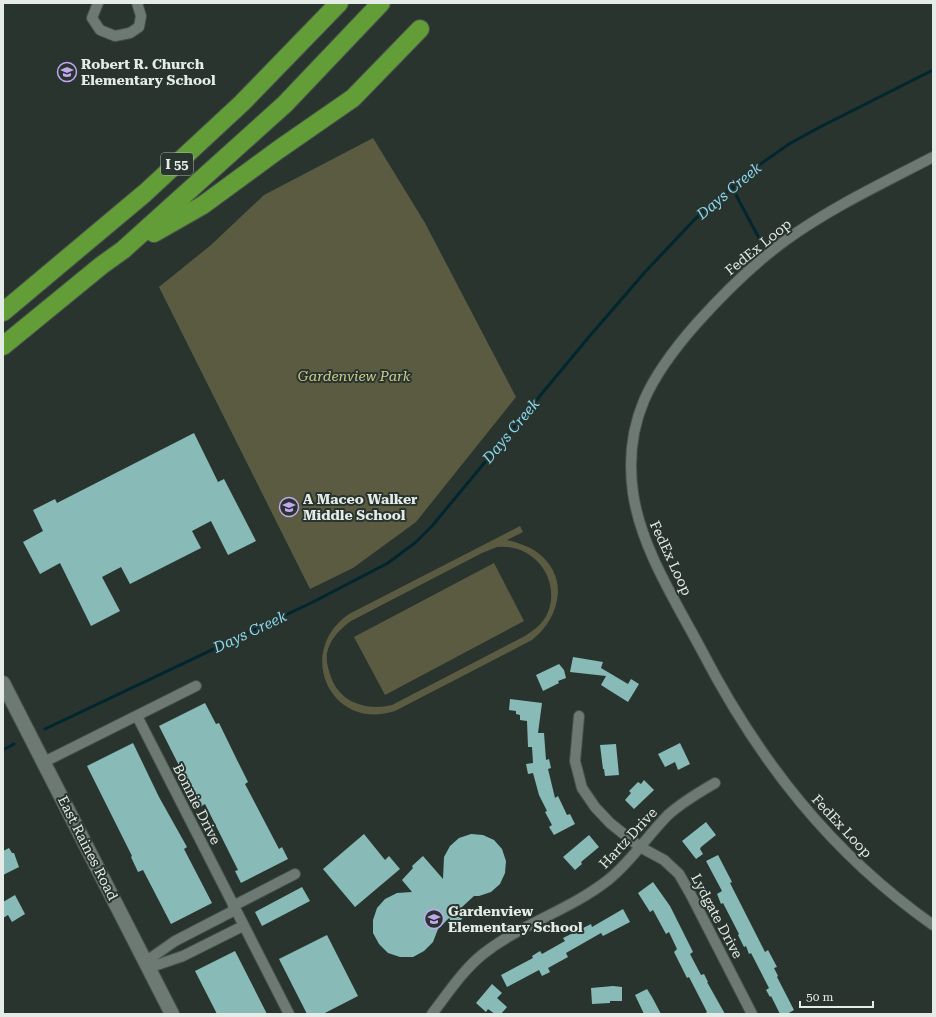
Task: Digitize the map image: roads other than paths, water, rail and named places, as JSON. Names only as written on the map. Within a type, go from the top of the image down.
[{"type":"highway","name":"I 55","points":[[3,312],[145,193],[242,103],[339,3]]},
{"type":"highway","name":"I 55","points":[[3,346],[102,265],[123,250],[286,104],[381,3]]},
{"type":"highway","points":[[123,250],[203,205],[278,150],[353,98],[420,29]]},
{"type":"main road","name":"East Raines Road","points":[[4,686],[172,1014]]},
{"type":"street","points":[[98,3],[92,18],[100,30],[115,36],[130,33],[138,27],[140,16],[137,3]]},
{"type":"street","name":"FedEx Loop","points":[[933,158],[842,204],[823,216],[769,253],[730,287],[686,335],[654,378],[637,422],[633,437],[631,456],[633,493],[637,516],[645,539],[658,568],[722,691],[749,734],[786,785],[845,851],[890,893],[933,925]]},
{"type":"street","points":[[44,762],[196,686]]},
{"type":"street","name":"Bonnie Drive","points":[[137,716],[289,1014]]},
{"type":"street","name":"Lydgate Drive","points":[[579,716],[575,761],[582,788],[595,807],[610,823],[640,847],[664,860],[682,879],[752,1014]]},
{"type":"street","name":"Hartz Drive","points":[[432,1014],[462,975],[483,954],[506,939],[590,894],[613,876],[677,807],[715,783]]},
{"type":"street","points":[[147,965],[175,941],[295,874]]},
{"type":"street","points":[[147,965],[183,956],[243,926]]},
{"type":"waterway","name":"Days Creek","points":[[45,729],[313,602],[388,563],[416,542],[432,526],[588,338],[645,272],[696,218],[752,170],[789,144],[933,70]]},
{"type":"waterway","points":[[733,186],[737,197],[760,240]]},
{"type":"waterway","name":"Days Creek","points":[[3,750],[14,744]]},
{"type":"place","name":"Robert R. Church Elementary School","points":[[67,72]]},
{"type":"place","name":"A Maceo Walker Middle School","points":[[289,507]]},
{"type":"place","name":"Gardenview Elementary School","points":[[434,919]]},
{"type":"park label","name":"Gardenview Park","points":[[354,376]]}]
